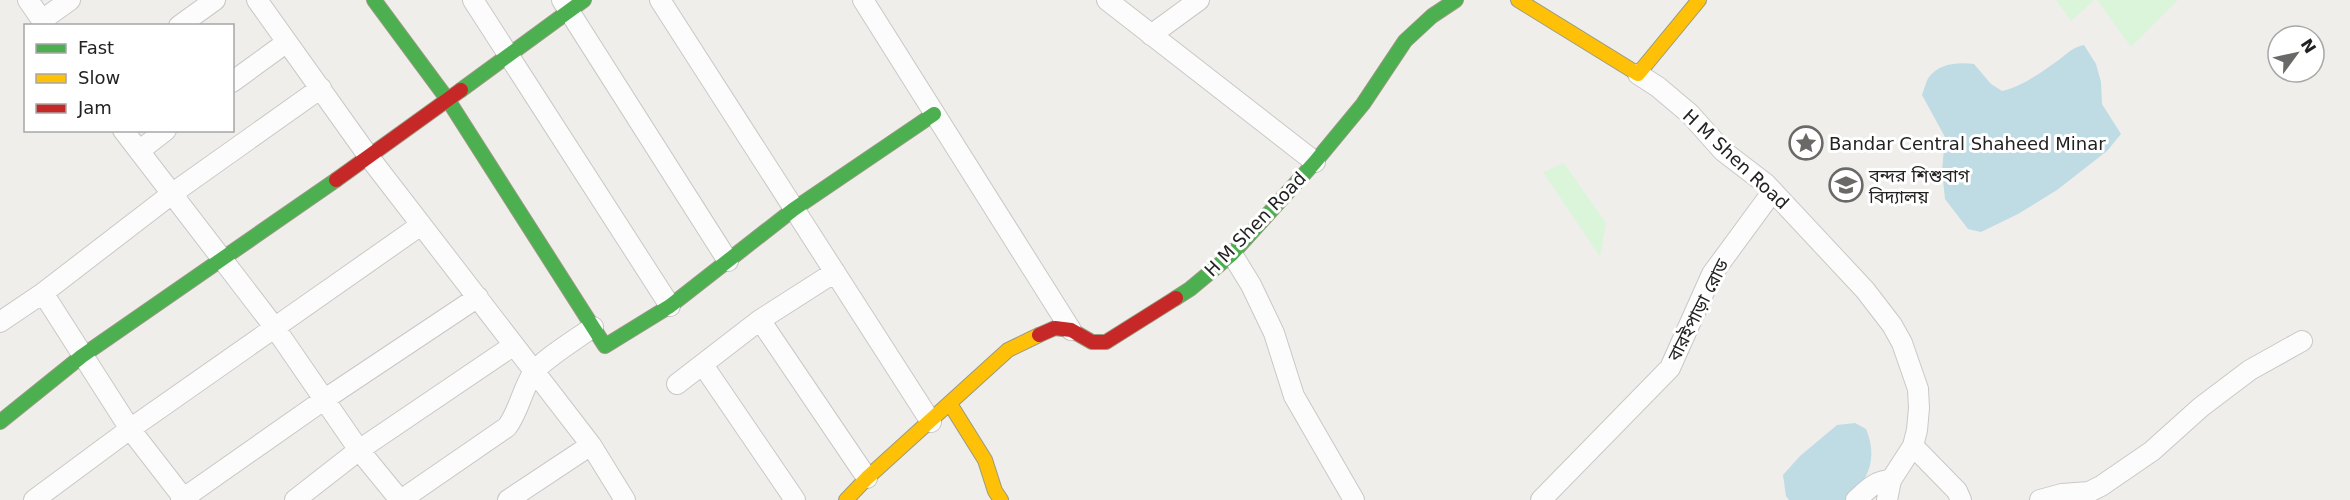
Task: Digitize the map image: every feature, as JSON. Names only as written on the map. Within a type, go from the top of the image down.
[{"type":"street","points":[[28,0],[44,23],[70,0]]},
{"type":"street","points":[[182,24],[216,0]]},
{"type":"street","points":[[257,0],[369,157],[591,445],[625,500]]},
{"type":"street","points":[[374,0],[448,100],[605,346],[670,306],[794,209],[934,114]]},
{"type":"street","points":[[473,0],[670,306]]},
{"type":"street","points":[[660,0],[931,422]]},
{"type":"street","points":[[863,0],[1071,330]]},
{"type":"street","points":[[1107,0],[1315,162]]},
{"type":"street","points":[[1150,35],[1199,0]]},
{"type":"street","name":"H M Shen Road","points":[[1071,330],[1092,342],[1107,342],[1190,289],[1232,254],[1315,162],[1363,104],[1405,40],[1432,16],[1456,0]]},
{"type":"street","name":"H M Shen Road","points":[[1518,0],[1658,87],[1689,114],[1723,151],[1773,191],[1872,299],[1902,343],[1918,389],[1919,408],[1913,446]]},
{"type":"street","points":[[1638,74],[1699,0]]},
{"type":"street","points":[[0,422],[82,356],[369,157],[508,56],[572,4],[728,261]]},
{"type":"street","points":[[234,81],[287,42]]},
{"type":"street","points":[[0,322],[43,293],[172,194],[321,88]]},
{"type":"street","points":[[125,132],[275,328],[359,450],[400,500],[507,427],[516,413],[523,390],[535,370],[593,327]]},
{"type":"street","points":[[139,151],[163,132]]},
{"type":"street","name":"বারইপাড়া রোড","points":[[1541,500],[1670,368],[1712,274],[1773,191]]},
{"type":"street","points":[[34,500],[130,429],[421,225]]},
{"type":"street","points":[[1232,254],[1251,285],[1274,333],[1294,396],[1354,500]]},
{"type":"street","points":[[677,384],[760,320],[835,272]]},
{"type":"street","points":[[43,293],[130,429],[183,499],[324,399],[478,297]]},
{"type":"street","points":[[760,320],[867,478]]},
{"type":"street","points":[[846,500],[867,478],[1008,350],[1055,328],[1071,330]]},
{"type":"street","points":[[2040,500],[2062,494],[2089,492],[2101,486],[2152,451],[2201,407],[2250,370],[2302,340]]},
{"type":"street","points":[[295,500],[359,450],[513,345]]},
{"type":"street","points":[[703,365],[795,500]]},
{"type":"street","points":[[950,404],[985,460],[995,491],[1001,500]]},
{"type":"street","points":[[508,500],[591,445]]},
{"type":"street","points":[[1887,500],[1892,480],[1913,446],[1957,491],[1961,500]]},
{"type":"street","points":[[1856,500],[1873,484],[1882,480],[1892,480]]},
{"type":"green space","points":[[2056,0],[2094,0],[2071,21]]},
{"type":"green space","points":[[2097,0],[2178,0],[2131,47]]},
{"type":"green space","points":[[1564,163],[1606,223],[1600,257],[1543,172]]},
{"type":"water","points":[[2084,45],[2096,64],[2101,82],[2102,104],[2121,134],[2107,151],[2057,190],[2018,214],[1981,232],[1968,229],[1945,199],[1942,171],[1945,137],[1922,95],[1929,77],[1944,66],[1974,64],[1991,84],[2002,91],[2025,82],[2074,49]]},
{"type":"water","points":[[1855,423],[1866,429],[1870,439],[1871,458],[1870,467],[1862,484],[1849,500],[1789,500],[1786,496],[1783,475],[1800,456],[1837,425]]},
{"type":"traffic: fast","points":[[374,0],[448,100],[605,346],[670,306],[794,209],[934,114]]},
{"type":"traffic: fast","points":[[461,90],[584,0]]},
{"type":"traffic: fast","points":[[1176,298],[1232,254],[1315,162],[1363,104],[1405,41],[1432,16],[1456,0]]},
{"type":"traffic: fast","points":[[0,422],[82,356],[336,180]]},
{"type":"traffic: slow","points":[[1518,0],[1638,74],[1699,0]]},
{"type":"traffic: slow","points":[[846,500],[867,478],[1008,350],[1039,335]]},
{"type":"traffic: slow","points":[[950,404],[985,460],[995,491],[1001,500]]},
{"type":"traffic: jam","points":[[336,180],[461,90]]},
{"type":"traffic: jam","points":[[1039,335],[1055,328],[1071,330],[1092,342],[1106,342],[1176,298]]},
{"type":"place","name":"Bandar Central Shaheed Minar","points":[[1806,143]]},
{"type":"place","name":"বন্দর শিশুবাগ বিদ্যালয়","points":[[1846,185]]}]
